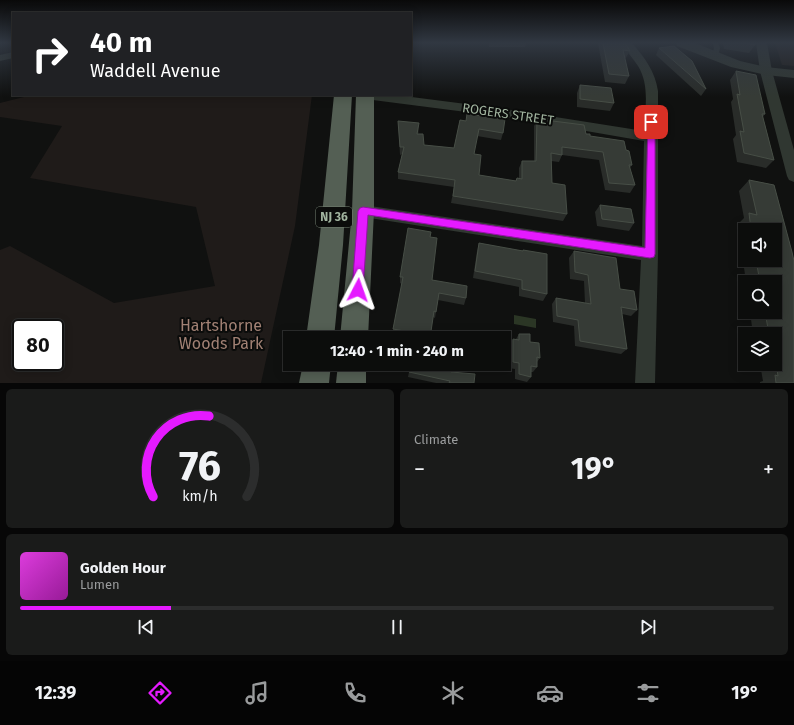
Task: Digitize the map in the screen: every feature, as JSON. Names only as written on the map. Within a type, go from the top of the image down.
[{"type":"highway","name":"NJ 36","points":[[321,331],[331,245],[343,96]]},
{"type":"highway","name":"NJ 36","points":[[354,331],[363,211],[365,96]]},
{"type":"highway","points":[[314,383],[315,371]]},
{"type":"highway","points":[[351,383],[352,371]]},
{"type":"street","points":[[641,61],[650,80],[652,93],[650,137],[650,254],[645,383]]},
{"type":"street","points":[[731,61],[736,64],[794,74]]},
{"type":"street","points":[[764,61],[790,143],[794,176]]},
{"type":"street","name":"ROGERS STREET","points":[[373,96],[505,113],[650,137]]},
{"type":"street","points":[[363,211],[650,254]]},
{"type":"green space","points":[[781,61],[794,61],[794,66],[782,65]]},
{"type":"green space","name":"Hartshorne Woods Park","points":[[28,96],[312,96],[295,226],[261,383],[0,383],[0,250],[10,246],[114,303],[215,286],[196,207],[30,178],[62,126],[0,117],[0,103]]},
{"type":"shaded area","points":[[514,315],[536,319],[536,328],[514,324]]},
{"type":"building","points":[[606,61],[626,61],[629,76],[609,74]]},
{"type":"building","points":[[674,61],[692,61],[706,89]]},
{"type":"building","points":[[736,71],[756,75],[765,114],[762,114],[774,160],[744,153],[740,131],[744,132],[737,94],[740,95]]},
{"type":"building","points":[[580,85],[611,88],[614,103],[580,99]]},
{"type":"building","points":[[467,114],[505,119],[503,133],[479,129],[474,154],[481,155],[479,175],[516,181],[517,178],[522,179],[522,161],[536,161],[537,119],[584,125],[586,134],[590,134],[590,136],[624,141],[626,150],[629,151],[632,165],[629,165],[635,185],[609,183],[603,152],[562,147],[562,155],[551,153],[552,183],[565,185],[567,214],[453,196],[455,180],[398,172],[404,147],[400,147],[398,121],[419,123],[417,134],[423,134],[424,145],[454,148],[460,120],[466,121]]},
{"type":"building","points":[[749,180],[774,185],[794,261],[794,383],[776,383],[775,375],[778,376],[777,371],[782,371],[782,327],[768,327],[766,319],[782,319],[782,275],[759,275],[757,267],[782,267],[782,223],[750,223],[749,213],[757,215]]},
{"type":"building","points":[[600,205],[631,209],[634,223],[602,219]]},
{"type":"building","points":[[408,228],[431,232],[430,237],[437,238],[432,280],[467,286],[466,298],[439,293],[436,312],[434,311],[431,331],[404,331],[393,329],[403,277],[400,277]]},
{"type":"building","points":[[479,243],[547,254],[547,294],[522,289],[522,280],[475,271]]},
{"type":"building","points":[[574,251],[616,258],[620,289],[634,291],[637,310],[621,307],[627,349],[580,341],[578,320],[557,316],[556,298],[591,304],[588,275],[575,272]]},
{"type":"building","points":[[519,334],[530,334],[530,342],[539,343],[540,358],[537,357],[537,367],[531,366],[531,377],[519,374],[519,363],[513,362],[513,339],[519,340]]},
{"type":"building","points":[[451,371],[475,374],[474,383],[449,383],[450,381],[409,372]]},
{"type":"route","points":[[358,290],[363,211],[650,254],[651,122]]}]
